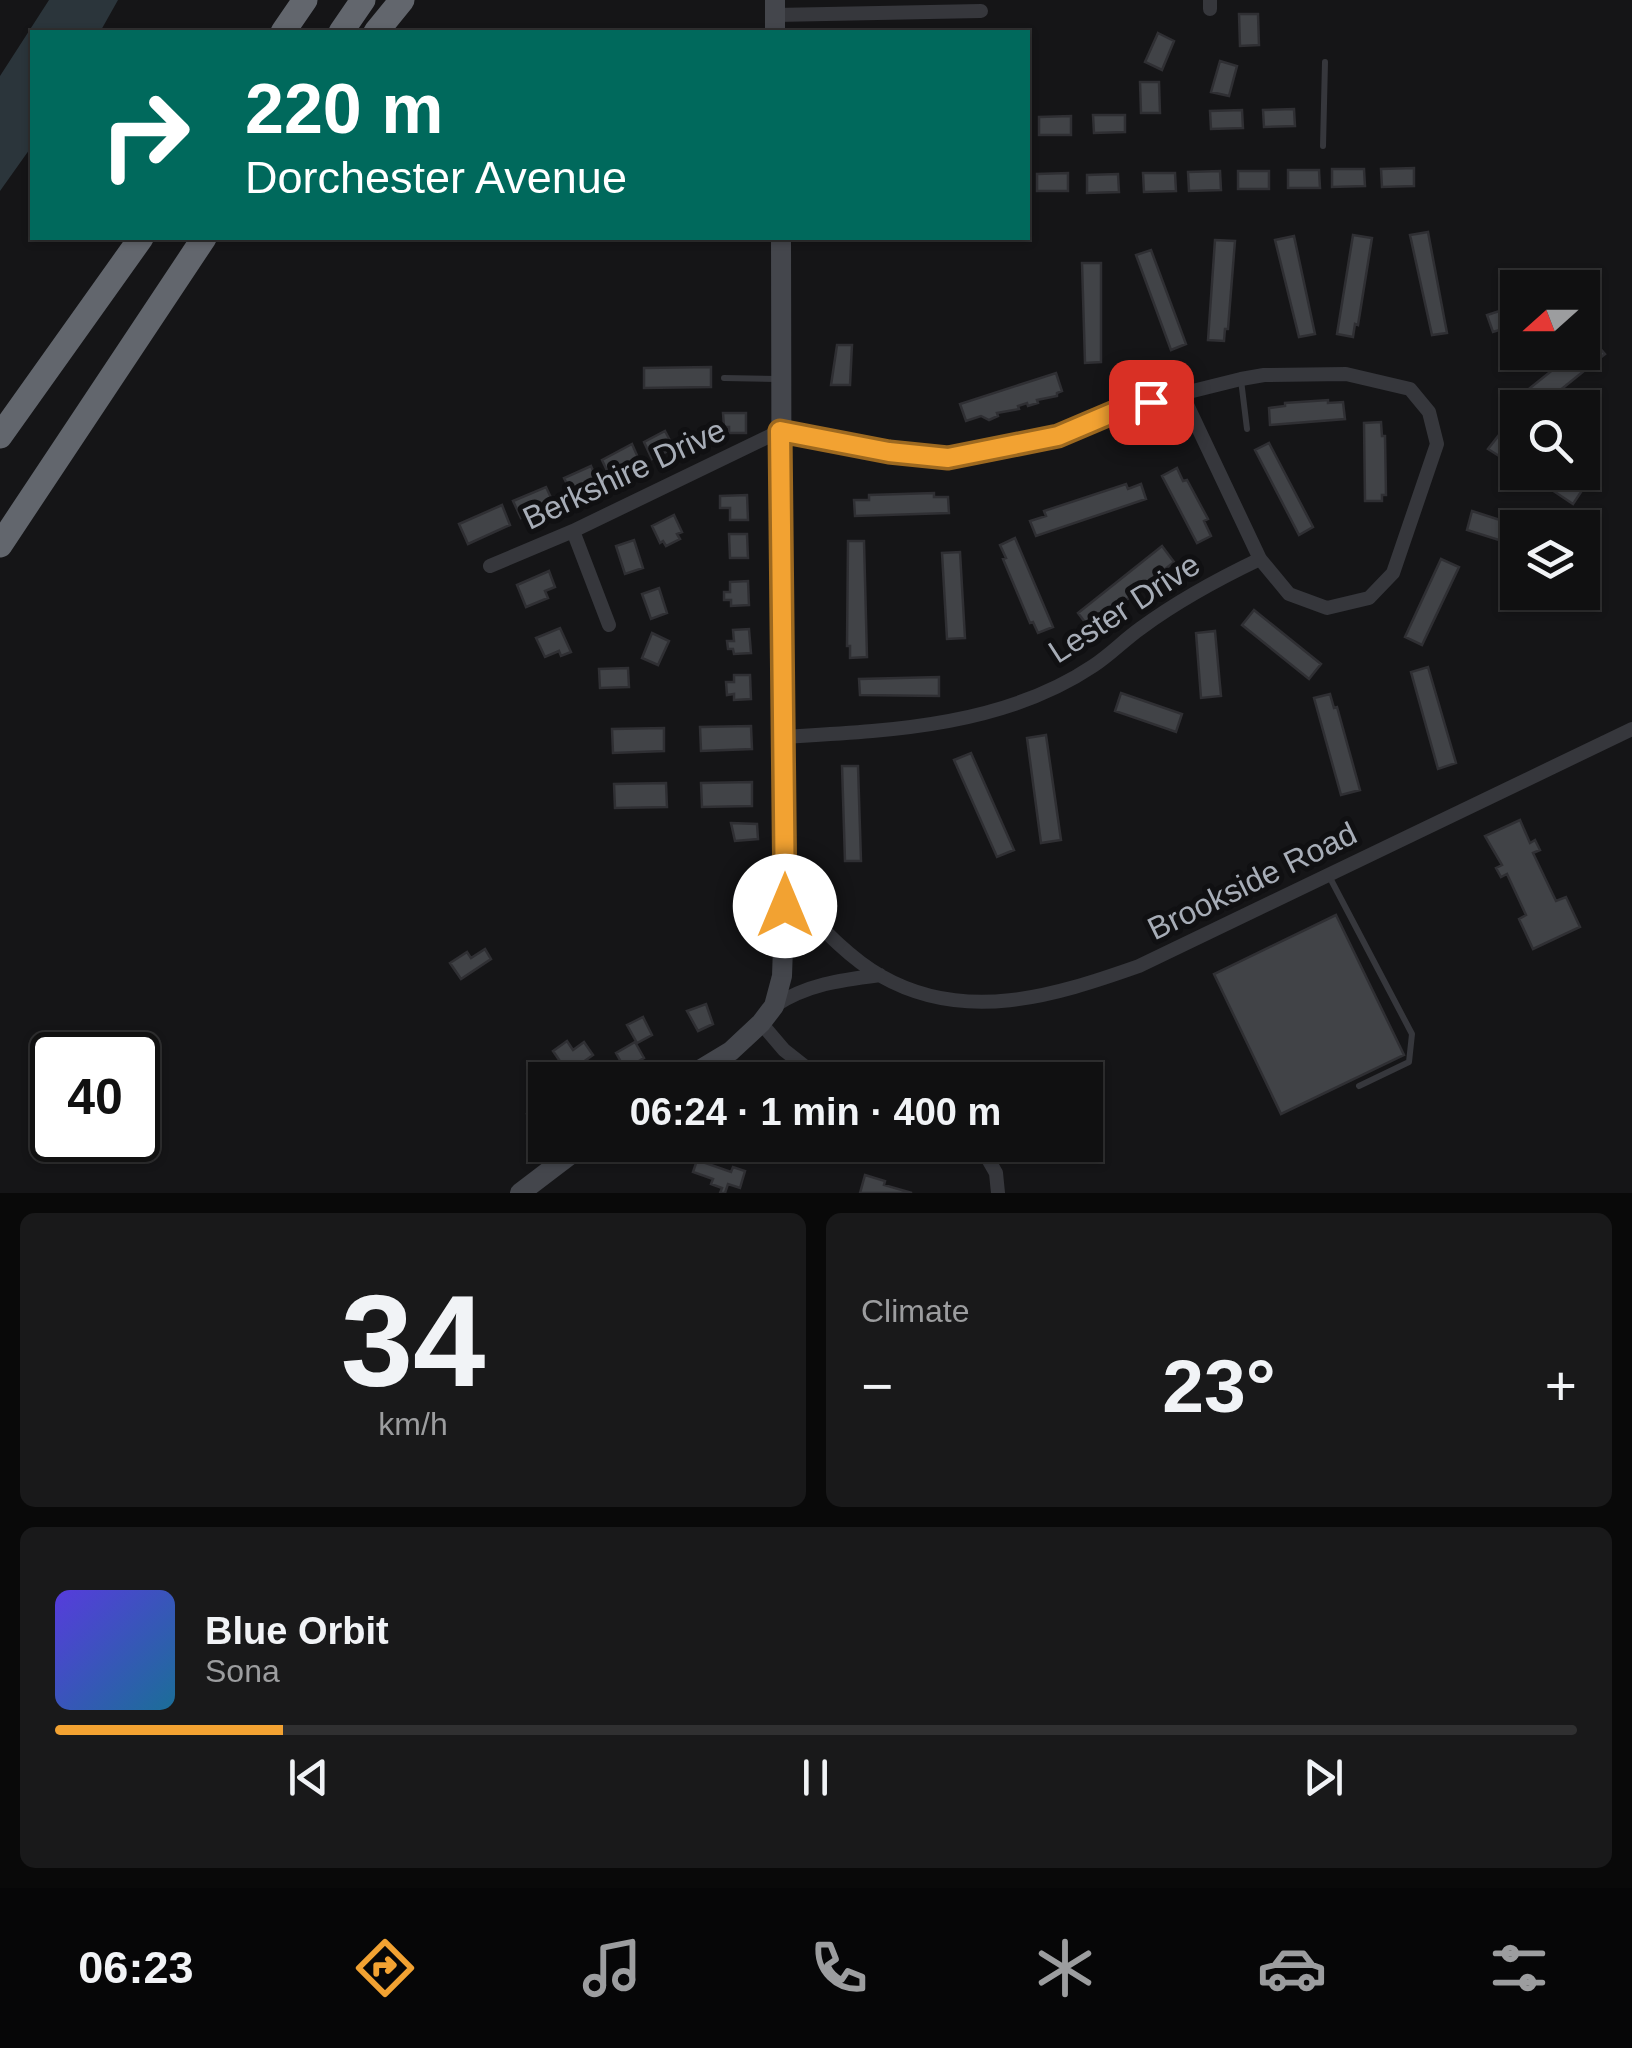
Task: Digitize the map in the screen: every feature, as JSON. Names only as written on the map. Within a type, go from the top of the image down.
[{"type":"highway","points":[[285,30],[305,0]]},
{"type":"highway","points":[[342,30],[363,0]]},
{"type":"highway","points":[[378,30],[402,0]]},
{"type":"highway","points":[[0,436],[140,240]]},
{"type":"highway","points":[[0,545],[203,240]]},
{"type":"highway","points":[[125,359],[214,240]]},
{"type":"street","points":[[775,16],[982,11]]},
{"type":"street","points":[[781,240],[785,888],[782,976],[767,1014],[784,1050],[799,1062]]},
{"type":"street","points":[[780,431],[889,452],[948,458],[1058,436],[1124,408],[1241,379],[1264,375],[1346,374],[1410,389],[1429,412],[1437,444],[1393,572],[1370,598],[1328,608],[1289,594],[1260,559],[1182,394]]},
{"type":"street","name":"Berkshire Drive","points":[[490,566],[573,531],[780,431]]},
{"type":"street","points":[[573,531],[609,625]]},
{"type":"street","name":"Lester Drive","points":[[782,737],[887,731],[958,719],[1029,699],[1092,667],[1204,585],[1260,559]]},
{"type":"street","name":"Brookside Road","points":[[785,888],[830,936],[880,975],[940,1001],[1010,1001],[1070,990],[1139,966],[1632,729]]},
{"type":"street","points":[[713,1062],[731,1051],[792,994],[822,983],[880,975]]},
{"type":"street","points":[[520,1193],[560,1162]]},
{"type":"street","points":[[990,1162],[996,1172],[998,1193]]},
{"type":"lane","points":[[1324,146],[1325,62]]},
{"type":"lane","points":[[724,378],[780,379]]},
{"type":"lane","points":[[1241,379],[1247,429]]},
{"type":"lane","points":[[1329,874],[1412,1034],[1409,1062],[1360,1086]]},
{"type":"shaded area","points":[[49,0],[118,0],[101,30],[30,30],[30,149],[0,191],[0,76]]},
{"type":"building","points":[[1239,14],[1258,14],[1259,45],[1240,46]]},
{"type":"building","points":[[1158,33],[1174,41],[1162,70],[1145,62]]},
{"type":"building","points":[[1220,61],[1237,66],[1229,96],[1211,92]]},
{"type":"building","points":[[1140,82],[1159,82],[1160,113],[1141,113]]},
{"type":"building","points":[[1294,109],[1295,126],[1264,127],[1263,110]]},
{"type":"building","points":[[1242,110],[1243,128],[1211,129],[1210,111]]},
{"type":"building","points":[[1093,115],[1125,115],[1125,132],[1094,133]]},
{"type":"building","points":[[1071,116],[1071,135],[1039,135],[1039,117]]},
{"type":"building","points":[[1414,168],[1414,186],[1382,187],[1381,169]]},
{"type":"building","points":[[1332,169],[1364,169],[1365,186],[1332,187]]},
{"type":"building","points":[[1288,170],[1319,170],[1320,188],[1288,188]]},
{"type":"building","points":[[1220,171],[1221,190],[1189,191],[1188,172]]},
{"type":"building","points":[[1238,171],[1269,171],[1269,189],[1238,189]]},
{"type":"building","points":[[1068,173],[1068,191],[1037,191],[1037,174]]},
{"type":"building","points":[[1143,173],[1175,173],[1176,191],[1144,192]]},
{"type":"building","points":[[1118,174],[1119,192],[1087,193],[1087,175]]},
{"type":"building","points":[[1428,232],[1447,333],[1432,335],[1410,235]]},
{"type":"building","points":[[1353,235],[1372,238],[1353,337],[1337,334]]},
{"type":"building","points":[[1294,236],[1315,334],[1299,337],[1275,240]]},
{"type":"building","points":[[1215,240],[1235,241],[1224,341],[1208,340]]},
{"type":"building","points":[[1151,250],[1186,344],[1171,350],[1136,255]]},
{"type":"building","points":[[1082,263],[1101,263],[1101,362],[1085,363]]},
{"type":"building","points":[[1500,311],[1500,330],[1493,332],[1487,315]]},
{"type":"building","points":[[837,345],[852,345],[850,385],[831,385]]},
{"type":"building","points":[[711,367],[711,387],[644,388],[644,368]]},
{"type":"building","points":[[1552,370],[1585,370],[1560,390],[1528,390]]},
{"type":"building","points":[[1056,373],[1062,391],[1057,396],[997,413],[989,420],[981,416],[966,421],[960,404]]},
{"type":"building","points":[[1328,400],[1343,402],[1345,419],[1270,425],[1269,408]]},
{"type":"building","points":[[723,413],[746,413],[746,433],[729,433],[729,427],[724,427]]},
{"type":"building","points":[[1381,422],[1385,436],[1386,495],[1382,495],[1382,501],[1365,501],[1364,423]]},
{"type":"building","points":[[665,431],[674,448],[652,459],[644,442]]},
{"type":"building","points":[[1499,435],[1500,436],[1500,457],[1488,449]]},
{"type":"building","points":[[1269,443],[1313,527],[1299,535],[1255,450]]},
{"type":"building","points":[[632,444],[640,462],[609,475],[602,460]]},
{"type":"building","points":[[591,466],[598,482],[572,494],[564,478]]},
{"type":"building","points":[[1177,468],[1208,519],[1204,521],[1211,536],[1197,543],[1162,476]]},
{"type":"building","points":[[1126,484],[1128,489],[1141,484],[1146,499],[1036,536],[1030,521],[1046,516],[1044,511]]},
{"type":"building","points":[[546,487],[553,502],[521,518],[513,501]]},
{"type":"building","points":[[1552,490],[1582,490],[1573,504]]},
{"type":"building","points":[[934,493],[934,497],[948,497],[949,513],[855,516],[854,500],[869,500],[869,495]]},
{"type":"building","points":[[747,495],[748,520],[730,520],[730,508],[720,508],[720,496]]},
{"type":"building","points":[[502,505],[510,525],[468,544],[459,524]]},
{"type":"building","points":[[1472,511],[1500,520],[1500,540],[1467,530]]},
{"type":"building","points":[[674,515],[682,532],[677,534],[680,539],[666,546],[663,541],[660,543],[652,526]]},
{"type":"building","points":[[729,534],[747,534],[748,558],[730,558]]},
{"type":"building","points":[[1015,538],[1053,627],[1038,633],[1003,559],[1006,558],[1000,545]]},
{"type":"building","points":[[634,540],[643,568],[625,574],[616,546]]},
{"type":"building","points":[[848,541],[864,541],[867,657],[850,658],[847,646]]},
{"type":"building","points":[[1162,546],[1174,562],[1090,629],[1078,613]]},
{"type":"building","points":[[960,552],[965,638],[947,639],[942,553]]},
{"type":"building","points":[[1441,559],[1459,567],[1422,645],[1405,637]]},
{"type":"building","points":[[549,571],[555,587],[545,591],[548,598],[526,607],[517,585]]},
{"type":"building","points":[[748,581],[749,605],[731,606],[731,600],[724,600],[724,592],[730,592],[730,582]]},
{"type":"building","points":[[659,588],[667,613],[651,619],[642,594]]},
{"type":"building","points":[[1254,610],[1321,664],[1309,679],[1242,625]]},
{"type":"building","points":[[560,628],[571,652],[561,656],[559,651],[545,657],[536,638]]},
{"type":"building","points":[[749,629],[751,653],[734,654],[727,641],[734,641],[733,630]]},
{"type":"building","points":[[1215,631],[1221,696],[1201,698],[1196,633]]},
{"type":"building","points":[[652,633],[669,641],[658,665],[642,658]]},
{"type":"building","points":[[1428,667],[1456,763],[1438,769],[1411,672]]},
{"type":"building","points":[[628,668],[629,687],[600,688],[599,669]]},
{"type":"building","points":[[734,675],[750,675],[751,699],[734,700],[734,694],[727,695],[726,682],[734,682]]},
{"type":"building","points":[[939,677],[939,696],[860,695],[859,679]]},
{"type":"building","points":[[1121,693],[1182,714],[1176,732],[1115,711]]},
{"type":"building","points":[[1330,694],[1360,790],[1341,795],[1314,698]]},
{"type":"building","points":[[751,726],[752,749],[701,751],[700,727]]},
{"type":"building","points":[[664,728],[664,751],[613,753],[612,729]]},
{"type":"building","points":[[1046,735],[1061,840],[1041,843],[1027,738]]},
{"type":"building","points":[[971,753],[1014,850],[997,857],[954,760]]},
{"type":"building","points":[[842,766],[858,766],[861,861],[845,861]]},
{"type":"building","points":[[752,782],[752,806],[702,807],[701,783]]},
{"type":"building","points":[[666,783],[667,807],[615,808],[614,784]]},
{"type":"building","points":[[1520,820],[1530,843],[1535,840],[1540,850],[1533,853],[1556,901],[1566,897],[1580,927],[1533,949],[1519,919],[1526,915],[1507,874],[1501,877],[1496,868],[1502,865],[1485,836]]},
{"type":"building","points":[[731,823],[757,824],[758,839],[735,841]]},
{"type":"building","points":[[1336,915],[1404,1055],[1281,1114],[1214,974]]},
{"type":"building","points":[[485,949],[491,959],[461,979],[450,963],[467,952],[471,958]]},
{"type":"building","points":[[706,1004],[713,1024],[698,1031],[687,1011]]},
{"type":"building","points":[[643,1017],[652,1035],[637,1043],[627,1025]]},
{"type":"building","points":[[567,1041],[573,1050],[584,1042],[593,1055],[583,1062],[560,1062],[553,1051]]},
{"type":"building","points":[[635,1042],[644,1058],[621,1062],[616,1053]]},
{"type":"building","points":[[696,1162],[731,1172],[733,1167],[745,1171],[740,1188],[728,1184],[725,1193],[711,1184],[713,1179],[693,1172]]},
{"type":"building","points":[[865,1175],[885,1181],[884,1185],[912,1193],[860,1193]]},
{"type":"route","points":[[785,906],[780,431],[889,452],[948,458],[1058,436],[1124,408],[1151,402]]}]
